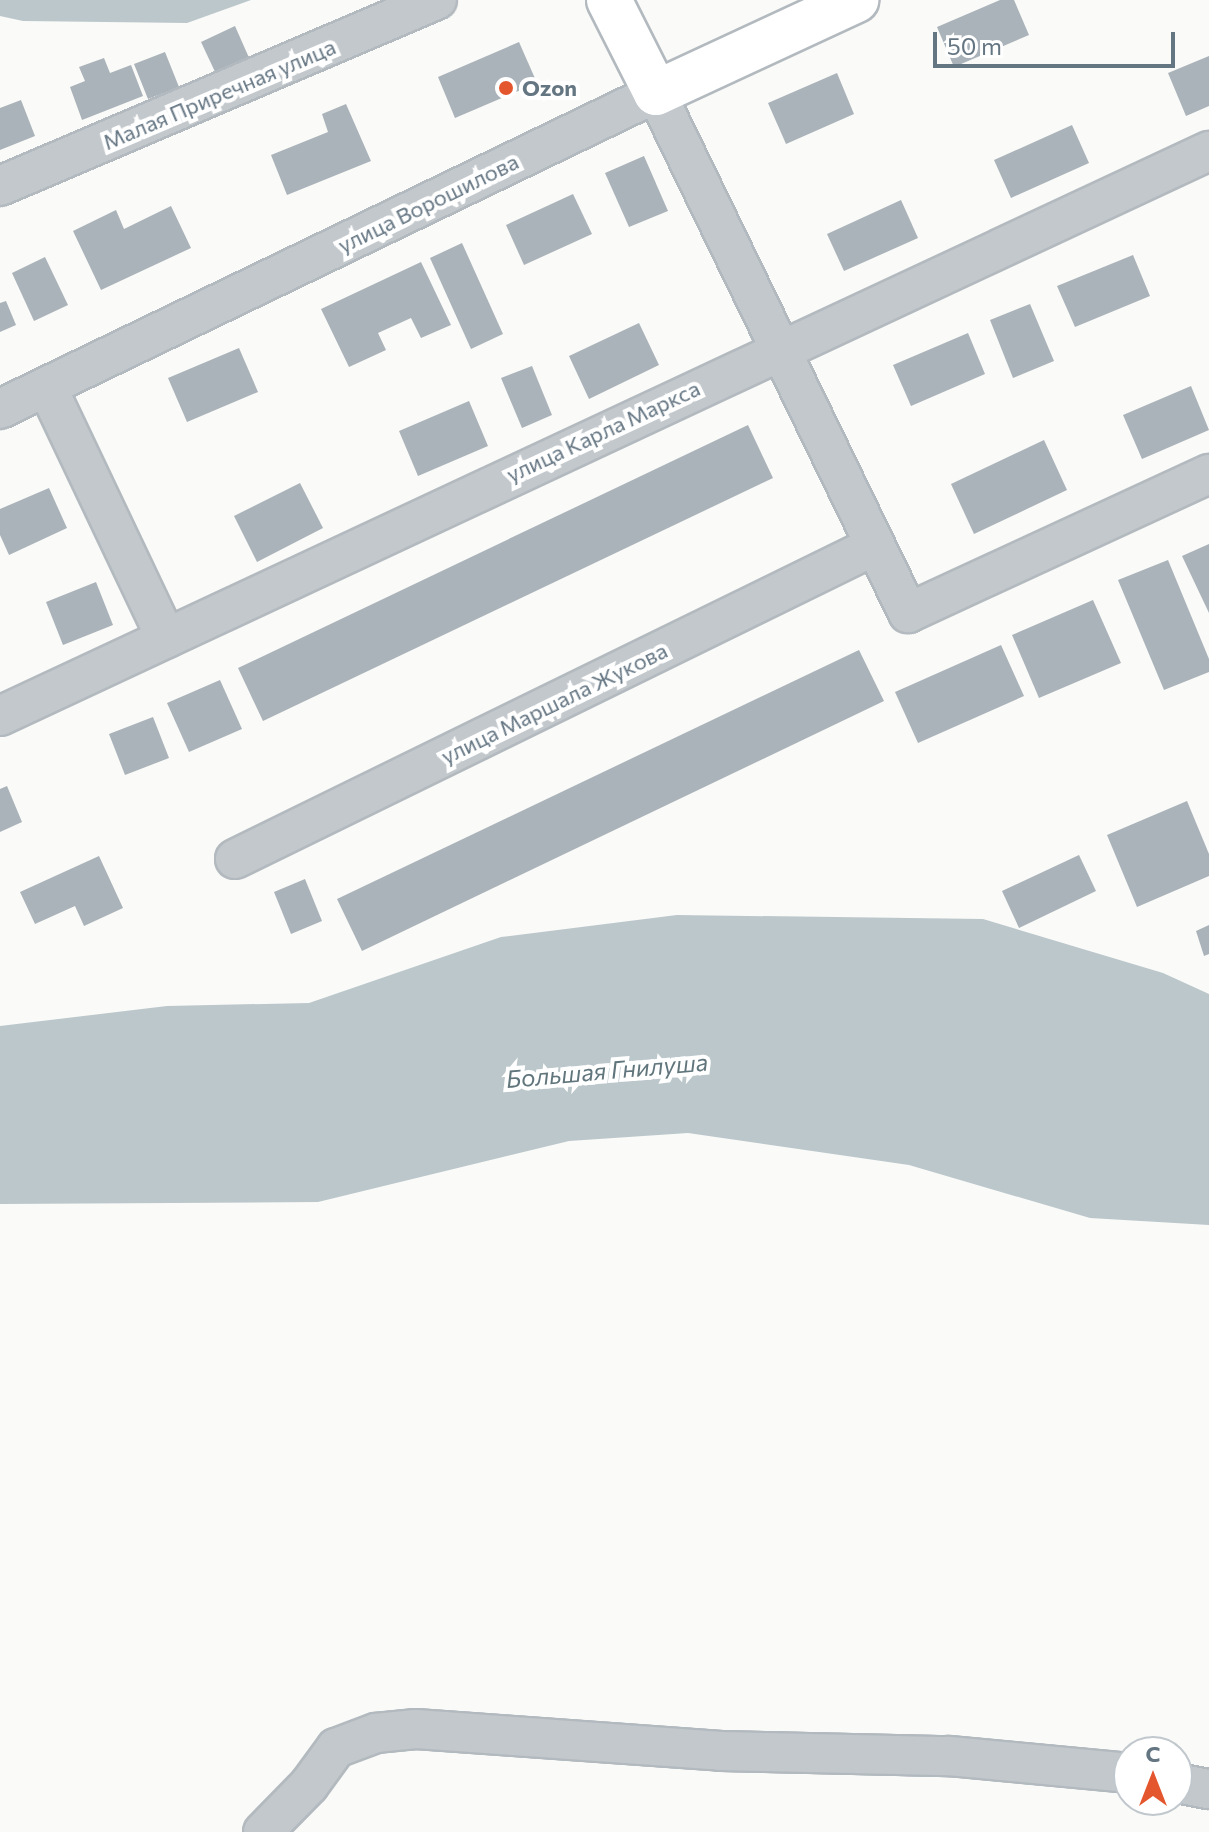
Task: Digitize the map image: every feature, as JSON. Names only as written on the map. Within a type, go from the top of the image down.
[{"type":"main road","points":[[609,0],[656,93]]},
{"type":"main road","name":"улица Ворошилова","points":[[656,93],[856,0]]},
{"type":"street","name":"Малая Приречная улица","points":[[0,186],[437,0]]},
{"type":"street","points":[[656,93],[776,349],[908,613],[1209,474]]},
{"type":"street","name":"улица Ворошилова","points":[[0,409],[656,93]]},
{"type":"street","name":"улица Карла Маркса","points":[[0,716],[776,349],[1209,151]]},
{"type":"street","points":[[47,387],[166,638]]},
{"type":"street","name":"улица Маршала Жукова","points":[[235,859],[874,546]]},
{"type":"street","points":[[263,1832],[309,1785],[336,1748],[376,1733],[416,1729],[721,1751],[950,1756],[1113,1771]]},
{"type":"water","points":[[0,0],[251,0],[187,23],[23,21],[0,16]]},
{"type":"water","name":"Большая Гнилуша","points":[[677,915],[983,919],[1163,973],[1209,994],[1209,1225],[1090,1218],[909,1165],[688,1133],[569,1141],[318,1202],[0,1204],[0,1026],[167,1006],[309,1003],[501,937]]},
{"type":"building","points":[[1000,0],[1014,0],[1029,35],[954,67],[937,27]]},
{"type":"building","points":[[235,26],[250,60],[217,76],[201,42]]},
{"type":"building","points":[[519,42],[537,83],[455,118],[438,77]]},
{"type":"building","points":[[165,52],[179,87],[148,99],[134,64]]},
{"type":"building","points":[[1209,56],[1209,106],[1186,116],[1168,73]]},
{"type":"building","points":[[104,58],[110,73],[131,65],[143,96],[82,120],[70,87],[85,81],[79,67]]},
{"type":"building","points":[[837,73],[854,114],[786,144],[768,103]]},
{"type":"building","points":[[21,100],[35,136],[0,150],[0,108]]},
{"type":"building","points":[[346,104],[371,161],[287,195],[271,155],[328,132],[322,114]]},
{"type":"building","points":[[1072,125],[1089,163],[1011,198],[994,160]]},
{"type":"building","points":[[644,156],[668,211],[629,227],[605,173]]},
{"type":"building","points":[[573,194],[592,234],[524,265],[506,225]]},
{"type":"building","points":[[901,200],[918,238],[844,271],[827,234]]},
{"type":"building","points":[[171,206],[191,248],[101,290],[73,231],[116,210],[124,229]]},
{"type":"building","points":[[462,243],[503,334],[471,349],[430,258]]},
{"type":"building","points":[[1133,255],[1150,296],[1075,327],[1057,286]]},
{"type":"building","points":[[45,257],[68,305],[34,321],[12,273]]},
{"type":"building","points":[[421,262],[451,325],[421,338],[411,318],[378,333],[386,350],[349,367],[321,309]]},
{"type":"building","points":[[6,301],[16,325],[0,332],[0,303]]},
{"type":"building","points":[[1030,304],[1054,361],[1013,378],[990,320]]},
{"type":"building","points":[[639,323],[659,365],[589,399],[569,356]]},
{"type":"building","points":[[968,333],[985,374],[911,406],[893,365]]},
{"type":"building","points":[[239,348],[258,392],[187,422],[168,378]]},
{"type":"building","points":[[532,366],[552,415],[522,428],[501,378]]},
{"type":"building","points":[[1191,386],[1209,430],[1142,459],[1123,415]]},
{"type":"building","points":[[469,401],[488,446],[418,476],[399,431]]},
{"type":"building","points":[[748,425],[773,478],[263,721],[238,668]]},
{"type":"building","points":[[1044,440],[1067,490],[974,534],[951,484]]},
{"type":"building","points":[[300,483],[323,528],[257,562],[234,516]]},
{"type":"building","points":[[49,488],[67,528],[9,555],[0,535],[0,509]]},
{"type":"building","points":[[1209,544],[1209,613],[1182,556]]},
{"type":"building","points":[[1168,560],[1209,659],[1209,672],[1164,690],[1118,580]]},
{"type":"building","points":[[96,582],[113,625],[63,645],[46,602]]},
{"type":"building","points":[[1093,600],[1121,663],[1039,698],[1012,635]]},
{"type":"building","points":[[1001,645],[1024,696],[918,743],[895,692]]},
{"type":"building","points":[[859,650],[884,701],[362,951],[337,899]]},
{"type":"building","points":[[220,680],[242,729],[189,752],[167,703]]},
{"type":"building","points":[[153,717],[169,758],[125,775],[109,734]]},
{"type":"building","points":[[7,786],[22,822],[0,832],[0,789]]},
{"type":"building","points":[[1187,801],[1209,854],[1209,876],[1137,907],[1107,835]]},
{"type":"building","points":[[1079,855],[1096,891],[1019,928],[1002,891]]},
{"type":"building","points":[[99,856],[123,908],[84,926],[75,906],[35,924],[20,892]]},
{"type":"building","points":[[305,879],[322,921],[291,934],[274,892]]},
{"type":"building","points":[[1209,925],[1209,954],[1204,956],[1196,931]]},
{"type":"place","name":"Ozon","points":[[506,88]]}]
